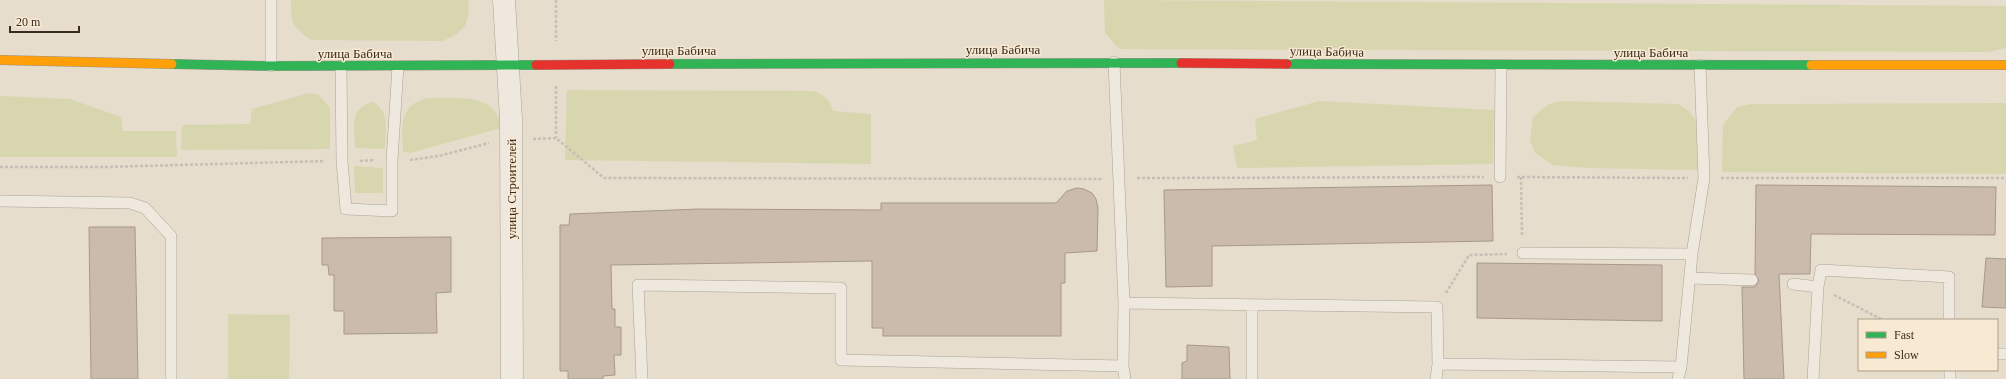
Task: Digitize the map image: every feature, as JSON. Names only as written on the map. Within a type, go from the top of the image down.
[{"type":"street","name":"улица Строителей","points":[[504,0],[511,140],[512,379]]},
{"type":"street","name":"улица Бабича","points":[[0,60],[271,66],[1114,62],[1501,65],[2006,65]]},
{"type":"lane","points":[[271,0],[271,66]]},
{"type":"lane","points":[[1114,62],[1124,303],[1123,366],[1125,379]]},
{"type":"lane","points":[[1500,177],[1501,65]]},
{"type":"lane","points":[[1678,379],[1681,367],[1691,278],[1692,254],[1704,178],[1700,65]]},
{"type":"lane","points":[[341,66],[342,161],[346,208],[392,211],[392,160],[398,66]]},
{"type":"lane","points":[[0,201],[130,203],[145,208],[171,236],[171,379]]},
{"type":"lane","points":[[1522,253],[1692,254]]},
{"type":"lane","points":[[1813,379],[1818,286],[1821,270],[1949,277],[1949,319]]},
{"type":"lane","points":[[1691,278],[1752,280]]},
{"type":"lane","points":[[1793,284],[1818,286]]},
{"type":"lane","points":[[642,379],[638,285],[841,288],[841,360],[1123,366]]},
{"type":"lane","points":[[1124,303],[1252,306],[1437,307],[1438,364],[1436,379]]},
{"type":"lane","points":[[1252,306],[1252,379]]},
{"type":"lane","points":[[1438,364],[1681,367]]},
{"type":"path","points":[[0,167],[416,160],[497,140],[556,138],[604,178],[2006,178]]},
{"type":"path","points":[[1437,307],[1469,255],[1522,253],[1521,177]]},
{"type":"path","points":[[1818,286],[1881,319]]},
{"type":"shaded area","points":[[291,0],[469,0],[468,16],[465,25],[458,33],[441,41],[311,40],[296,27],[292,19]]},
{"type":"shaded area","points":[[1104,0],[2006,6],[2006,48],[1988,52],[1119,49],[1105,33]]},
{"type":"shaded area","points":[[567,90],[814,91],[826,98],[833,111],[871,114],[871,164],[565,160]]},
{"type":"shaded area","points":[[309,93],[319,95],[330,108],[330,149],[181,150],[182,125],[250,124],[252,109]]},
{"type":"shaded area","points":[[0,96],[70,99],[121,117],[123,131],[176,131],[177,157],[0,157]]},
{"type":"shaded area","points":[[428,98],[462,98],[483,103],[492,108],[498,116],[501,128],[410,153],[403,152],[402,134],[404,118],[411,106],[418,101]]},
{"type":"shaded area","points":[[1319,101],[1494,110],[1493,164],[1237,168],[1233,146],[1257,140],[1255,119]]},
{"type":"shaded area","points":[[1560,101],[1678,104],[1689,111],[1696,121],[1698,170],[1587,168],[1553,165],[1535,153],[1530,140],[1533,117],[1547,105]]},
{"type":"shaded area","points":[[373,102],[379,106],[385,116],[385,149],[355,148],[354,126],[356,114],[365,105]]},
{"type":"shaded area","points":[[2006,103],[2006,174],[1722,172],[1723,125],[1737,107],[1752,104]]},
{"type":"shaded area","points":[[354,166],[383,168],[383,193],[355,193]]},
{"type":"shaded area","points":[[228,314],[290,315],[289,379],[228,379]]},
{"type":"building","points":[[1492,185],[1493,241],[1212,246],[1212,286],[1166,287],[1164,190]]},
{"type":"building","points":[[1756,185],[1996,187],[1995,235],[1811,234],[1810,274],[1779,274],[1784,379],[1744,379],[1742,287],[1755,287],[1759,281],[1755,274]]},
{"type":"building","points":[[1077,188],[1084,189],[1092,193],[1096,199],[1098,208],[1097,251],[1065,253],[1065,283],[1061,283],[1061,336],[883,336],[883,328],[872,328],[872,261],[611,265],[612,309],[615,309],[615,327],[621,327],[621,355],[614,355],[615,375],[603,376],[603,379],[568,379],[568,371],[560,371],[560,225],[569,225],[570,214],[699,209],[881,210],[881,203],[1056,203],[1067,191]]},
{"type":"building","points":[[89,227],[135,227],[138,379],[91,379]]},
{"type":"building","points":[[451,237],[451,292],[436,293],[437,333],[344,334],[344,311],[334,311],[334,275],[329,275],[328,265],[322,265],[322,238]]},
{"type":"building","points":[[1986,258],[2006,259],[2006,308],[1982,307]]},
{"type":"building","points":[[1477,263],[1662,265],[1662,321],[1477,318]]},
{"type":"building","points":[[1187,345],[1229,347],[1230,379],[1182,379],[1182,363],[1187,361]]},
{"type":"traffic: fast","points":[[670,64],[1181,63]]},
{"type":"traffic: fast","points":[[172,64],[271,66],[536,65]]},
{"type":"traffic: fast","points":[[1287,64],[1811,65]]},
{"type":"traffic: slow","points":[[0,60],[172,64]]},
{"type":"traffic: slow","points":[[1811,65],[2006,65]]},
{"type":"traffic: jam","points":[[1181,63],[1287,64]]},
{"type":"traffic: jam","points":[[536,65],[670,64]]}]
